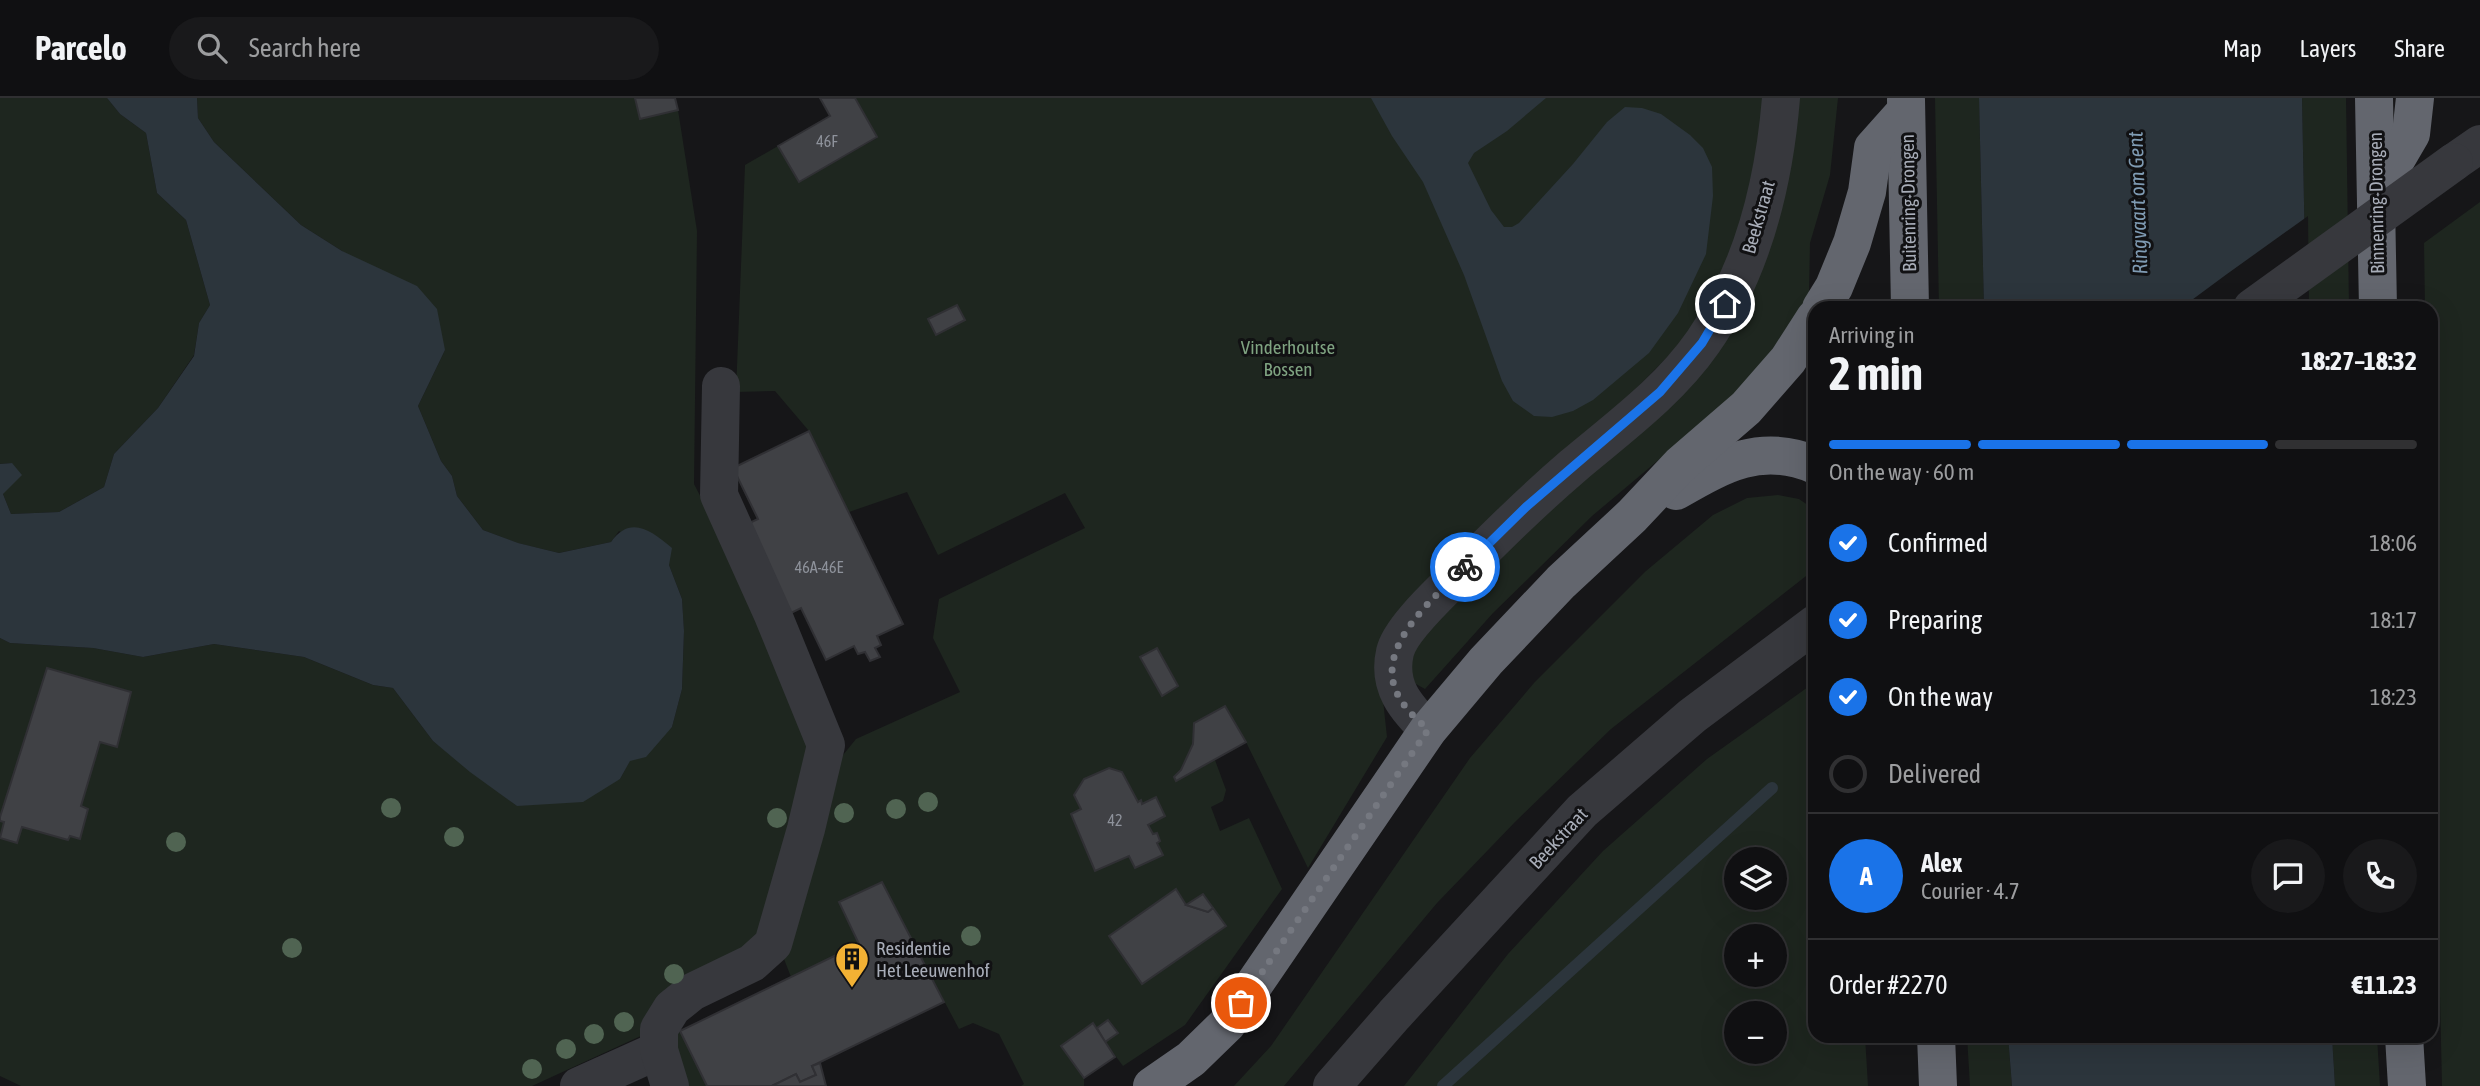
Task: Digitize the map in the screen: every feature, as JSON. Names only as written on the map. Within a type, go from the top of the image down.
[{"type":"highway","name":"Binnenring-Drongen","points":[[2374,98],[2378,301]]},
{"type":"highway","points":[[2375,196],[2411,134],[2415,98]]},
{"type":"highway","points":[[1825,301],[1852,243],[1867,192],[1873,148],[1906,104]]},
{"type":"highway","name":"Buitenring-Drongen","points":[[1906,104],[1910,301]]},
{"type":"highway","points":[[1152,1086],[1191,1059],[1227,1024],[1428,730],[1486,661],[1680,465],[1746,408],[1788,360],[1808,329]]},
{"type":"highway","points":[[1632,516],[1722,465],[1744,458],[1755,455],[1789,455],[1808,462]]},
{"type":"highway","points":[[1936,1043],[1938,1086]]},
{"type":"highway","points":[[2404,1043],[2407,1086]]},
{"type":"street","name":"Beekstraat","points":[[1428,730],[1398,696],[1392,675],[1395,650],[1420,613],[1526,507],[1660,392],[1702,343],[1737,284],[1760,222],[1777,148],[1781,98]]},
{"type":"street","points":[[2262,301],[2467,153]]},
{"type":"street","points":[[670,1086],[659,1050],[659,1030],[672,1008],[692,992],[752,963],[773,944],[806,830],[826,745],[773,615],[719,495],[721,386]]},
{"type":"street","name":"Beekstraat","points":[[1332,1086],[1582,811],[1692,716],[1808,629]]},
{"type":"street","points":[[579,1086],[659,1050]]},
{"type":"green space","points":[[0,98],[107,98],[120,114],[146,133],[157,193],[186,220],[210,305],[199,323],[194,355],[158,408],[114,454],[104,487],[59,512],[11,514],[3,494],[12,463],[0,464]]},
{"type":"green space","points":[[197,98],[635,98],[640,119],[678,110],[697,231],[694,484],[733,560],[814,749],[762,930],[643,1035],[532,1086],[21,1086],[0,1076],[0,638],[10,643],[93,648],[143,657],[214,644],[304,657],[373,685],[393,688],[433,741],[517,806],[620,779],[630,760],[672,727],[682,689],[682,599],[669,565],[619,531],[611,542],[559,553],[517,543],[483,530],[457,496],[452,476],[441,461],[418,406],[445,350],[342,251],[301,225],[214,142],[198,118]]},
{"type":"green space","name":"Vinderhoutse Bossen","points":[[855,98],[1765,98],[1741,250],[1693,331],[1614,411],[1379,663],[1387,737],[1308,868],[1246,742],[1225,706],[1194,724],[1193,744],[1176,781],[1215,760],[1226,790],[1223,801],[1211,807],[1220,831],[1249,818],[1282,889],[1185,1025],[1123,1066],[1105,1042],[1118,1033],[1108,1020],[1097,1028],[1093,1024],[1061,1046],[1084,1078],[1084,1086],[1021,1086],[1024,1084],[999,1034],[973,1023],[959,1029],[881,882],[839,902],[859,944],[791,977],[784,959],[835,765],[856,739],[960,692],[933,638],[939,599],[1085,528],[1065,493],[938,555],[907,492],[849,512],[809,431],[775,391],[736,392],[745,165],[778,146],[799,182],[877,138]],"holes":[[[1157,648],[1178,685],[1162,695],[1140,657]]]},
{"type":"green space","points":[[1793,98],[1838,98],[1830,175],[1810,243],[1809,295],[1750,383],[1592,516],[1493,613],[1425,689],[1407,679],[1406,661],[1426,627],[1704,364]]},
{"type":"green space","points":[[1935,98],[1979,98],[1984,301],[1939,301]]},
{"type":"green space","points":[[2302,98],[2346,98],[2349,301],[2306,301]]},
{"type":"green space","points":[[2480,202],[2480,1086],[2442,1086],[2438,907],[2438,301],[2425,301],[2424,243]]},
{"type":"green space","points":[[1778,495],[1799,499],[1808,505],[1808,574],[1611,729],[1515,822],[1437,903],[1284,1086],[1234,1086],[1271,1046],[1470,758],[1534,683],[1646,571],[1713,515],[1747,498]]},
{"type":"green space","points":[[1808,687],[1808,1043],[1865,1043],[1868,1086],[1404,1086],[1508,954],[1603,851],[1707,759]]},
{"type":"green space","points":[[680,1031],[707,1086],[683,1086],[672,1043]]},
{"type":"green space","points":[[1967,1043],[2009,1043],[2012,1086],[1970,1086]]},
{"type":"green space","points":[[2332,1043],[2377,1043],[2380,1086],[2335,1086]]},
{"type":"water","points":[[107,98],[197,98],[198,118],[214,142],[301,225],[342,251],[417,286],[437,309],[445,350],[418,406],[441,461],[452,476],[457,496],[483,530],[518,543],[559,553],[611,542],[618,534],[633,527],[648,531],[672,548],[669,565],[682,599],[682,689],[672,727],[646,757],[630,761],[620,779],[583,802],[517,806],[433,741],[393,688],[373,685],[304,657],[214,644],[143,657],[93,648],[10,643],[0,638],[0,464],[12,463],[22,475],[3,494],[11,514],[59,512],[104,487],[114,454],[158,408],[194,356],[199,323],[210,305],[186,220],[157,193],[146,133],[120,114]]},
{"type":"water","points":[[1371,98],[1546,98],[1507,131],[1474,153],[1468,163],[1491,210],[1504,227],[1519,223],[1607,122],[1625,107],[1642,108],[1661,114],[1690,135],[1703,148],[1712,167],[1713,196],[1706,254],[1678,313],[1649,353],[1593,400],[1573,411],[1552,417],[1534,416],[1513,401],[1502,381],[1464,275],[1423,182],[1392,136]]},
{"type":"water","name":"Ringvaart om Gent","points":[[1979,98],[2302,98],[2306,301],[1984,301]]},
{"type":"water","points":[[2009,1043],[2332,1043],[2335,1086],[2012,1086]]},
{"type":"pier","points":[[2308,216],[2309,301],[2190,301]]},
{"type":"building","points":[[635,98],[675,98],[678,110],[640,119]]},
{"type":"building","points":[[820,98],[855,98],[877,137],[799,182],[778,146],[830,116]]},
{"type":"building","points":[[957,305],[965,320],[936,335],[928,319]]},
{"type":"building","points":[[809,431],[903,624],[877,636],[881,645],[875,648],[880,657],[870,661],[865,652],[858,654],[854,646],[826,660],[801,608],[787,615],[743,526],[758,519],[733,468]]},
{"type":"building","points":[[1157,648],[1178,686],[1162,696],[1140,657]]},
{"type":"building","points":[[47,668],[131,692],[117,747],[100,742],[81,806],[88,809],[80,839],[70,836],[68,840],[22,827],[17,843],[0,838],[4,822],[0,821],[0,817]]},
{"type":"building","points":[[1225,706],[1246,742],[1176,781],[1174,777],[1181,770],[1193,744],[1194,723]]},
{"type":"building","points":[[1109,768],[1122,772],[1138,802],[1141,800],[1142,804],[1156,797],[1165,816],[1148,825],[1153,834],[1157,833],[1160,841],[1157,843],[1163,855],[1135,868],[1129,856],[1095,871],[1071,814],[1081,809],[1074,795],[1084,779]]},
{"type":"building","name":"Residentie Het Leeuwenhof","points":[[882,882],[944,1002],[812,1066],[816,1075],[800,1082],[796,1074],[772,1086],[707,1086],[680,1031],[859,944],[839,902]]},
{"type":"building","points":[[1176,889],[1186,905],[1208,912],[1213,908],[1226,926],[1142,984],[1109,936]]},
{"type":"building","points":[[1203,894],[1213,908],[1208,912],[1186,905]]},
{"type":"building","points":[[1108,1020],[1118,1033],[1105,1042],[1097,1028]]},
{"type":"building","points":[[1093,1023],[1115,1057],[1084,1078],[1061,1046]]},
{"type":"building","points":[[820,1063],[826,1086],[772,1086],[796,1074],[800,1082],[816,1075],[812,1066]]},
{"type":"waterway","points":[[1443,1086],[1772,788]]},
{"type":"way so far","points":[[1241,1003],[1428,730],[1398,696],[1392,675],[1395,650],[1420,613],[1465,567]]},
{"type":"place","name":"Residentie Het Leeuwenhof","points":[[852,989]]},
{"type":"route","points":[[1465,567],[1526,507],[1660,392],[1702,343],[1725,304]]}]
